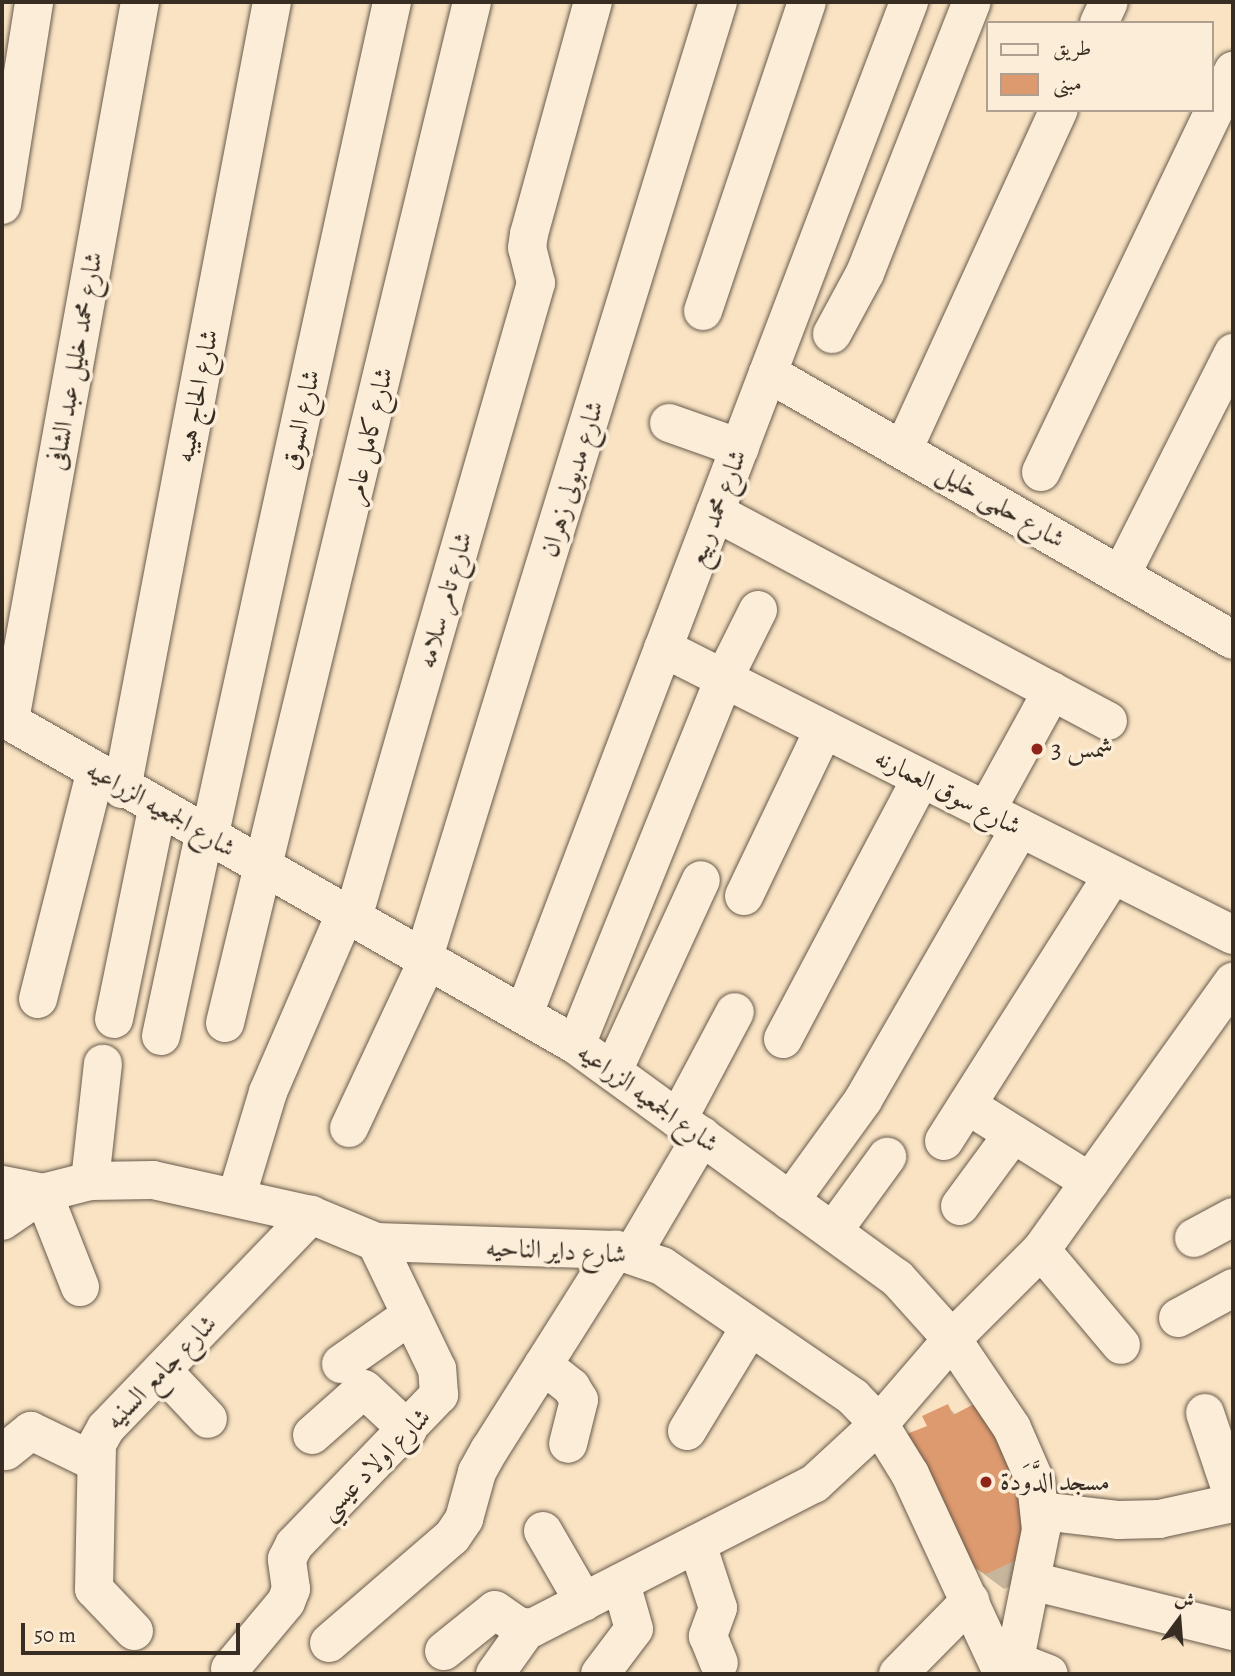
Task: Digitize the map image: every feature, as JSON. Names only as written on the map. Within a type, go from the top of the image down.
[{"type":"street","points":[[2,205],[34,2]]},
{"type":"street","name":"شارع محمد خليل عبد الشافى","points":[[6,718],[140,2]]},
{"type":"street","name":"شارع الحاج هيبه","points":[[38,999],[108,781],[272,2]]},
{"type":"street","name":"شارع السوق","points":[[161,1036],[392,2]]},
{"type":"street","name":"شارع كامل عامر","points":[[225,1023],[265,869],[472,2]]},
{"type":"street","name":"شارع تامر سلامه","points":[[237,1195],[268,1093],[349,916],[536,283],[527,248],[529,234],[593,2]]},
{"type":"street","name":"شارع مدبولى زهران","points":[[349,1128],[426,958],[718,2]]},
{"type":"street","points":[[703,311],[807,2]]},
{"type":"street","name":"شارع محمد ربيع","points":[[524,1014],[909,2]]},
{"type":"street","points":[[832,334],[865,272],[972,2]]},
{"type":"street","points":[[1100,21],[1109,2]]},
{"type":"street","points":[[1214,111],[1233,71]]},
{"type":"street","points":[[903,450],[1058,112]]},
{"type":"street","points":[[1041,472],[1213,112]]},
{"type":"street","points":[[814,252],[865,272]]},
{"type":"street","points":[[1121,575],[1233,353]]},
{"type":"street","name":"شارع حلمى خليل","points":[[768,373],[1233,640]]},
{"type":"street","points":[[669,423],[740,448]]},
{"type":"street","points":[[715,512],[1108,720]]},
{"type":"street","points":[[576,1045],[724,678],[758,610]]},
{"type":"street","name":"شارع سوق العمارنه","points":[[663,648],[1233,935]]},
{"type":"street","points":[[986,811],[1052,691]]},
{"type":"street","name":"شارع الجمعيه الزراعيه","points":[[6,718],[108,781],[576,1045],[897,1278],[952,1339],[1012,1428],[1036,1483],[1041,1511],[1020,1671]]},
{"type":"street","points":[[744,896],[824,729]]},
{"type":"street","points":[[783,1038],[921,778]]},
{"type":"street","points":[[114,1019],[157,809]]},
{"type":"street","points":[[790,1201],[863,1100],[1020,828]]},
{"type":"street","points":[[944,1141],[1113,875]]},
{"type":"street","points":[[613,1071],[701,880]]},
{"type":"street","points":[[495,1674],[527,1629],[814,1484],[879,1424],[952,1339],[1041,1250],[1233,982]]},
{"type":"street","points":[[329,1643],[452,1537],[464,1518],[477,1472],[543,1365],[625,1252],[690,1128],[735,1012]]},
{"type":"street","points":[[90,1181],[103,1064]]},
{"type":"street","points":[[967,1105],[1090,1182]]},
{"type":"street","points":[[960,1206],[1013,1134]]},
{"type":"street","points":[[833,1231],[887,1157]]},
{"type":"street","name":"شارع داير الناحيه","points":[[2,1221],[43,1193],[90,1181],[153,1180],[237,1195],[311,1215],[376,1242],[625,1252],[662,1266],[853,1397],[879,1424],[898,1450],[970,1601],[1020,1671]]},
{"type":"street","points":[[2,1185],[43,1193],[80,1287]]},
{"type":"street","name":"شارع جامع السنيه","points":[[134,1631],[94,1589],[97,1444],[106,1427],[311,1215]]},
{"type":"street","points":[[1194,1238],[1233,1217]]},
{"type":"street","name":"شارع اولاد عيسي","points":[[230,1669],[286,1602],[291,1589],[286,1559],[295,1545],[435,1403],[440,1387],[411,1315],[376,1242]]},
{"type":"street","points":[[1041,1250],[1121,1345]]},
{"type":"street","points":[[1178,1318],[1233,1288]]},
{"type":"street","points":[[341,1364],[411,1315]]},
{"type":"street","points":[[687,1431],[750,1327]]},
{"type":"street","points":[[543,1365],[571,1387],[579,1400],[568,1444]]},
{"type":"street","points":[[162,1370],[208,1419]]},
{"type":"street","points":[[312,1435],[364,1389],[408,1430]]},
{"type":"street","points":[[1205,1413],[1233,1496]]},
{"type":"street","points":[[6,1451],[31,1431],[95,1462]]},
{"type":"street","points":[[1041,1511],[1119,1520],[1159,1519],[1233,1503]]},
{"type":"street","points":[[543,1531],[584,1602]]},
{"type":"street","points":[[698,1544],[718,1608],[708,1636],[719,1663]]},
{"type":"street","points":[[1032,1581],[1233,1632]]},
{"type":"street","points":[[600,1674],[634,1629],[621,1583]]},
{"type":"street","points":[[898,1674],[970,1601]]},
{"type":"street","points":[[444,1651],[495,1610],[527,1629]]},
{"type":"building","points":[[976,1403],[1001,1443],[1030,1508],[1023,1557],[986,1574],[973,1567],[904,1435],[927,1426],[922,1416],[948,1404],[953,1415]]},
{"type":"place","name":"شمس 3","points":[[1037,749]]},
{"type":"place","name":"مسجد الدَّوَدة","points":[[986,1482]]}]
